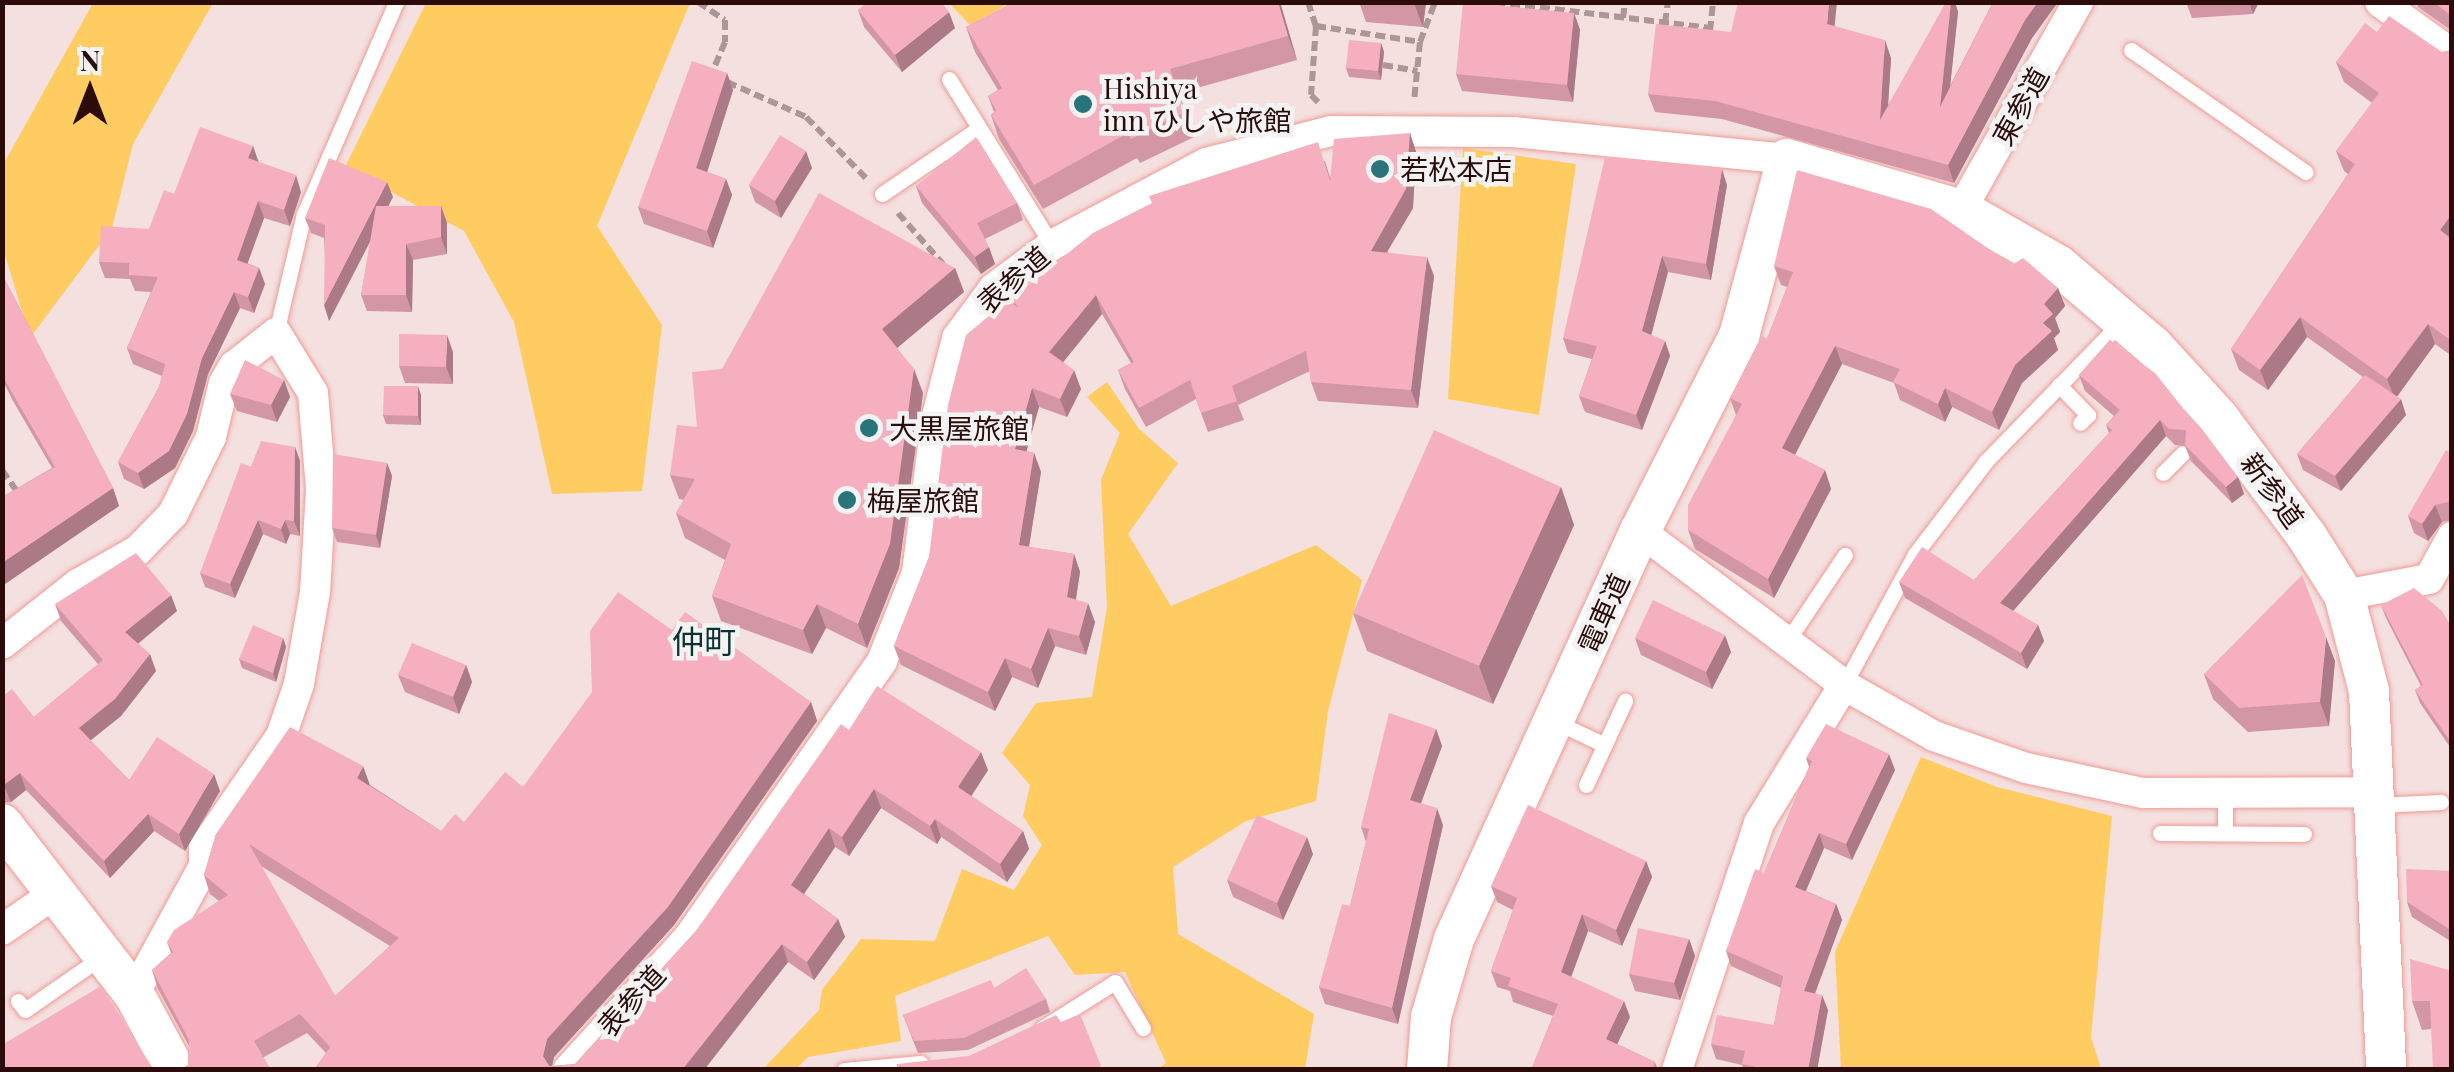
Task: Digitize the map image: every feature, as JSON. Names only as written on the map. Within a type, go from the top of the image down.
[{"type":"street","name":"東参道","points":[[1961,210],[2078,2]]},
{"type":"street","points":[[2380,2],[2452,54]]},
{"type":"street","name":"表参道","points":[[568,1070],[689,937],[882,661],[917,573],[944,374],[977,306],[1052,245],[1206,163],[1331,131],[1414,129],[1662,143],[1787,159]]},
{"type":"street","name":"新参道","points":[[1787,159],[1961,210],[2058,265],[2125,318],[2344,595],[2369,690],[2386,1070]]},
{"type":"street","name":"電車道","points":[[1427,1070],[1431,1018],[1454,939],[1640,532],[1739,336],[1787,159]]},
{"type":"street","points":[[2,644],[78,584],[138,550],[173,514],[210,437],[224,382],[234,366],[276,333],[313,393],[322,489],[315,592],[299,684],[281,736],[204,847],[204,866],[134,994]]},
{"type":"street","points":[[1640,532],[1844,684],[1934,736],[2026,768],[2143,793],[2376,799]]},
{"type":"street","points":[[2344,595],[2440,590],[2452,536]]},
{"type":"street","points":[[1677,1070],[1760,823],[1844,684]]},
{"type":"street","points":[[2,824],[134,994],[175,1070]]},
{"type":"street","points":[[2,930],[54,894]]},
{"type":"lane","points":[[276,333],[304,214],[396,2]]},
{"type":"lane","points":[[2131,50],[2304,172]]},
{"type":"lane","points":[[949,80],[1052,245]]},
{"type":"lane","points":[[882,194],[979,128]]},
{"type":"lane","points":[[1844,684],[1916,554],[1986,461],[2125,318]]},
{"type":"lane","points":[[2060,385],[2088,415],[2080,423]]},
{"type":"lane","points":[[2163,473],[2183,453]]},
{"type":"lane","points":[[1786,643],[1845,555]]},
{"type":"lane","points":[[1586,786],[1625,701]]},
{"type":"lane","points":[[1554,721],[1605,745]]},
{"type":"lane","points":[[2225,793],[2225,834]]},
{"type":"lane","points":[[2376,799],[2441,802]]},
{"type":"lane","points":[[2160,834],[2304,834]]},
{"type":"lane","points":[[18,1001],[25,1010],[103,956]]},
{"type":"lane","points":[[1022,1038],[1115,982],[1143,1028]]},
{"type":"lane","points":[[844,1070],[935,1062]]},
{"type":"path","points":[[698,2],[725,20],[725,42],[712,73],[806,116],[882,194],[977,306]]},
{"type":"path","points":[[1308,2],[1316,26],[1312,95],[1330,115],[1331,131]]},
{"type":"path","points":[[1414,129],[1420,42],[1435,2]]},
{"type":"path","points":[[1495,2],[1710,28]]},
{"type":"path","points":[[1580,12],[1582,2]]},
{"type":"path","points":[[1623,18],[1625,2]]},
{"type":"path","points":[[1666,23],[1668,2]]},
{"type":"path","points":[[1708,48],[1713,2]]},
{"type":"path","points":[[1525,25],[1527,4]]},
{"type":"path","points":[[1316,26],[1420,42]]},
{"type":"path","points":[[1383,66],[1417,71]]},
{"type":"path","points":[[2,470],[24,502]]},
{"type":"shaded area","points":[[93,3],[213,3],[133,144],[112,228],[30,338],[3,248],[3,165]]},
{"type":"shaded area","points":[[426,3],[690,3],[597,226],[662,325],[642,491],[552,494],[514,322],[464,231],[345,167]]},
{"type":"shaded area","points":[[949,3],[1010,3],[970,25]]},
{"type":"shaded area","points":[[1463,148],[1576,164],[1539,415],[1448,399]]},
{"type":"shaded area","points":[[1107,382],[1139,429],[1178,463],[1128,534],[1171,606],[1316,545],[1362,580],[1328,711],[1316,801],[1246,821],[1173,867],[1178,934],[1314,1014],[1305,1069],[1158,1069],[1166,1063],[1125,972],[1075,975],[1048,936],[895,996],[901,1041],[808,1057],[796,1069],[762,1070],[819,1010],[822,990],[861,939],[935,941],[962,869],[1014,890],[1042,845],[1023,816],[1030,785],[1002,753],[1036,703],[1092,697],[1107,607],[1101,480],[1120,433],[1087,397]]},
{"type":"shaded area","points":[[1921,757],[1997,787],[2112,816],[2091,1037],[2101,1069],[1841,1069],[1835,952]]},
{"type":"building","points":[[867,2],[941,2],[949,12],[895,55],[858,10]]},
{"type":"building","points":[[1014,2],[1278,2],[1288,36],[1170,69],[1185,112],[1131,139],[1128,133],[1034,185],[991,115],[996,110],[988,96],[1002,88],[966,27]]},
{"type":"building","points":[[1463,2],[1574,13],[1567,85],[1456,74]]},
{"type":"building","points":[[1738,2],[1829,2],[1827,24],[1885,40],[1880,120],[1946,2],[1951,2],[1940,107],[1993,2],[2038,2],[1948,165],[1715,101],[1648,94],[1656,24],[1731,32]]},
{"type":"building","points":[[2433,2],[2452,2],[2452,16]]},
{"type":"building","points":[[2389,16],[2442,52],[2452,50],[2452,214],[2440,230],[2452,239],[2452,341],[2428,324],[2387,379],[2300,317],[2260,370],[2231,349],[2355,164],[2336,151],[2379,93],[2336,62],[2365,23],[2377,32]]},
{"type":"building","points":[[1349,40],[1381,43],[1378,71],[1346,68]]},
{"type":"building","points":[[692,61],[727,73],[696,168],[726,179],[707,231],[638,207]]},
{"type":"building","points":[[200,127],[253,146],[248,158],[296,175],[284,210],[258,201],[237,260],[259,268],[248,297],[234,292],[202,358],[187,414],[169,451],[138,473],[118,462],[159,387],[165,364],[127,348],[158,277],[129,275],[129,263],[99,262],[101,226],[149,229],[164,190],[174,194]]},
{"type":"building","points":[[1410,133],[1406,189],[1371,251],[1427,257],[1411,390],[1311,382],[1306,351],[1232,386],[1237,401],[1201,413],[1190,380],[1139,408],[1118,370],[1134,362],[1096,295],[1049,352],[1074,370],[1060,399],[1032,388],[1015,449],[1034,453],[1019,545],[1074,554],[1067,597],[1088,603],[1079,636],[1048,628],[1031,669],[1005,658],[988,692],[894,646],[929,557],[948,405],[966,335],[1007,301],[1018,307],[1011,299],[1093,233],[1152,203],[1149,196],[1318,142],[1330,181],[1334,139]]},
{"type":"building","points":[[780,135],[806,151],[775,201],[749,185]]},
{"type":"building","points":[[976,137],[1017,203],[977,223],[989,247],[975,257],[916,186]]},
{"type":"building","points":[[1605,157],[1722,169],[1706,264],[1662,256],[1642,331],[1665,341],[1636,415],[1579,396],[1597,346],[1563,338]]},
{"type":"building","points":[[329,158],[387,182],[324,305],[325,225],[305,218]]},
{"type":"building","points":[[1797,170],[1931,209],[2012,265],[2023,258],[2058,288],[2044,304],[2053,314],[2043,323],[2052,331],[2015,365],[1992,412],[1945,388],[1938,404],[1893,382],[1900,369],[1835,346],[1782,448],[1825,470],[1768,579],[1688,530],[1688,505],[1742,404],[1730,398],[1762,336],[1767,339],[1793,272],[1774,266]]},
{"type":"building","points":[[819,193],[955,268],[882,329],[914,369],[890,544],[858,624],[817,604],[803,630],[712,596],[731,544],[676,513],[695,479],[670,475],[677,425],[697,427],[692,372],[722,369]]},
{"type":"building","points":[[376,206],[441,206],[441,237],[406,244],[406,295],[361,295]]},
{"type":"building","points":[[2,274],[113,488],[2,563],[2,497],[55,467],[2,375]]},
{"type":"building","points":[[399,334],[447,335],[446,367],[399,366]]},
{"type":"building","points":[[2110,340],[2155,373],[2238,477],[2226,487],[2185,445],[2186,430],[2169,429],[2160,420],[2000,603],[2038,625],[2021,653],[1899,582],[1922,547],[1974,580],[2112,430],[2106,425],[2120,410],[2079,375]]},
{"type":"building","points":[[245,360],[284,380],[271,405],[230,394]]},
{"type":"building","points":[[2365,375],[2401,399],[2335,476],[2297,454]]},
{"type":"building","points":[[384,386],[418,386],[418,416],[383,415]]},
{"type":"building","points":[[1434,430],[1561,487],[1479,666],[1353,613]]},
{"type":"building","points":[[261,441],[295,447],[294,521],[285,520],[281,529],[258,520],[230,584],[200,573],[241,463],[251,467]]},
{"type":"building","points":[[2446,450],[2452,453],[2452,497],[2435,505],[2422,524],[2408,516]]},
{"type":"building","points":[[333,454],[387,463],[376,535],[332,528]]},
{"type":"building","points":[[136,553],[171,595],[125,632],[150,654],[115,699],[79,728],[129,780],[157,737],[214,774],[179,834],[148,814],[104,861],[20,773],[2,786],[2,697],[12,689],[34,717],[103,660],[55,604]]},
{"type":"building","points":[[2302,575],[2326,637],[2320,702],[2239,708],[2204,674]]},
{"type":"building","points":[[2414,588],[2442,611],[2452,628],[2452,744],[2415,690],[2423,685],[2381,605]]},
{"type":"building","points":[[618,592],[672,630],[685,612],[811,702],[668,907],[547,1039],[543,1056],[549,1066],[575,1064],[696,931],[841,724],[849,730],[877,686],[981,752],[958,787],[1023,831],[1000,864],[935,819],[930,826],[874,789],[842,837],[829,828],[791,885],[838,919],[807,962],[782,944],[682,1070],[314,1070],[330,1047],[300,1014],[254,1041],[271,1070],[179,1070],[188,1065],[189,1040],[152,970],[173,952],[167,942],[174,930],[228,895],[204,875],[216,834],[290,727],[363,766],[357,778],[441,831],[455,814],[464,822],[505,772],[523,787],[592,692],[590,631]],"holes":[[[249,844],[399,938],[335,996]]]},
{"type":"building","points":[[1653,600],[1725,635],[1706,672],[1635,638]]},
{"type":"building","points":[[253,625],[283,638],[273,673],[239,659]]},
{"type":"building","points":[[412,643],[466,665],[453,697],[398,675]]},
{"type":"building","points":[[1389,713],[1436,729],[1410,800],[1437,808],[1392,1008],[1319,987],[1342,904],[1350,906],[1369,829],[1361,827]]},
{"type":"building","points":[[1826,724],[1889,754],[1846,844],[1819,833],[1795,887],[1836,904],[1804,991],[1822,995],[1808,1070],[1770,1070],[1742,1064],[1745,1051],[1711,1044],[1717,1015],[1774,1025],[1783,976],[1726,951],[1755,869],[1764,873],[1812,761],[1806,758]]},
{"type":"building","points":[[1528,805],[1646,861],[1616,930],[1582,914],[1561,972],[1624,1001],[1606,1039],[1655,1062],[1652,1070],[1531,1070],[1558,1004],[1508,986],[1511,978],[1491,971],[1517,898],[1491,886]]},
{"type":"building","points":[[1257,815],[1307,837],[1277,903],[1227,880]]},
{"type":"building","points":[[2406,869],[2452,871],[2452,931],[2407,902]]},
{"type":"building","points":[[1638,928],[1689,939],[1674,983],[1629,974]]},
{"type":"building","points":[[2410,959],[2452,971],[2452,1070],[2433,1070],[2430,1001],[2412,1001]]},
{"type":"building","points":[[1026,968],[1046,999],[964,1038],[914,1041],[903,1015],[991,980],[994,988]]},
{"type":"building","points":[[101,986],[154,1070],[2,1070],[2,1045]]},
{"type":"building","points":[[1080,1014],[1101,1066],[1093,1070],[897,1070],[897,1064],[969,1056],[1056,1015],[1061,1022]]},
{"type":"place","name":"Hishiya inn ひしや旅館","points":[[1083,104]]},
{"type":"place","name":"若松本店","points":[[1380,169]]},
{"type":"place","name":"大黒屋旅館","points":[[869,428]]},
{"type":"place","name":"梅屋旅館","points":[[847,500]]},
{"type":"district","name":"仲町","points":[[704,640]]}]
